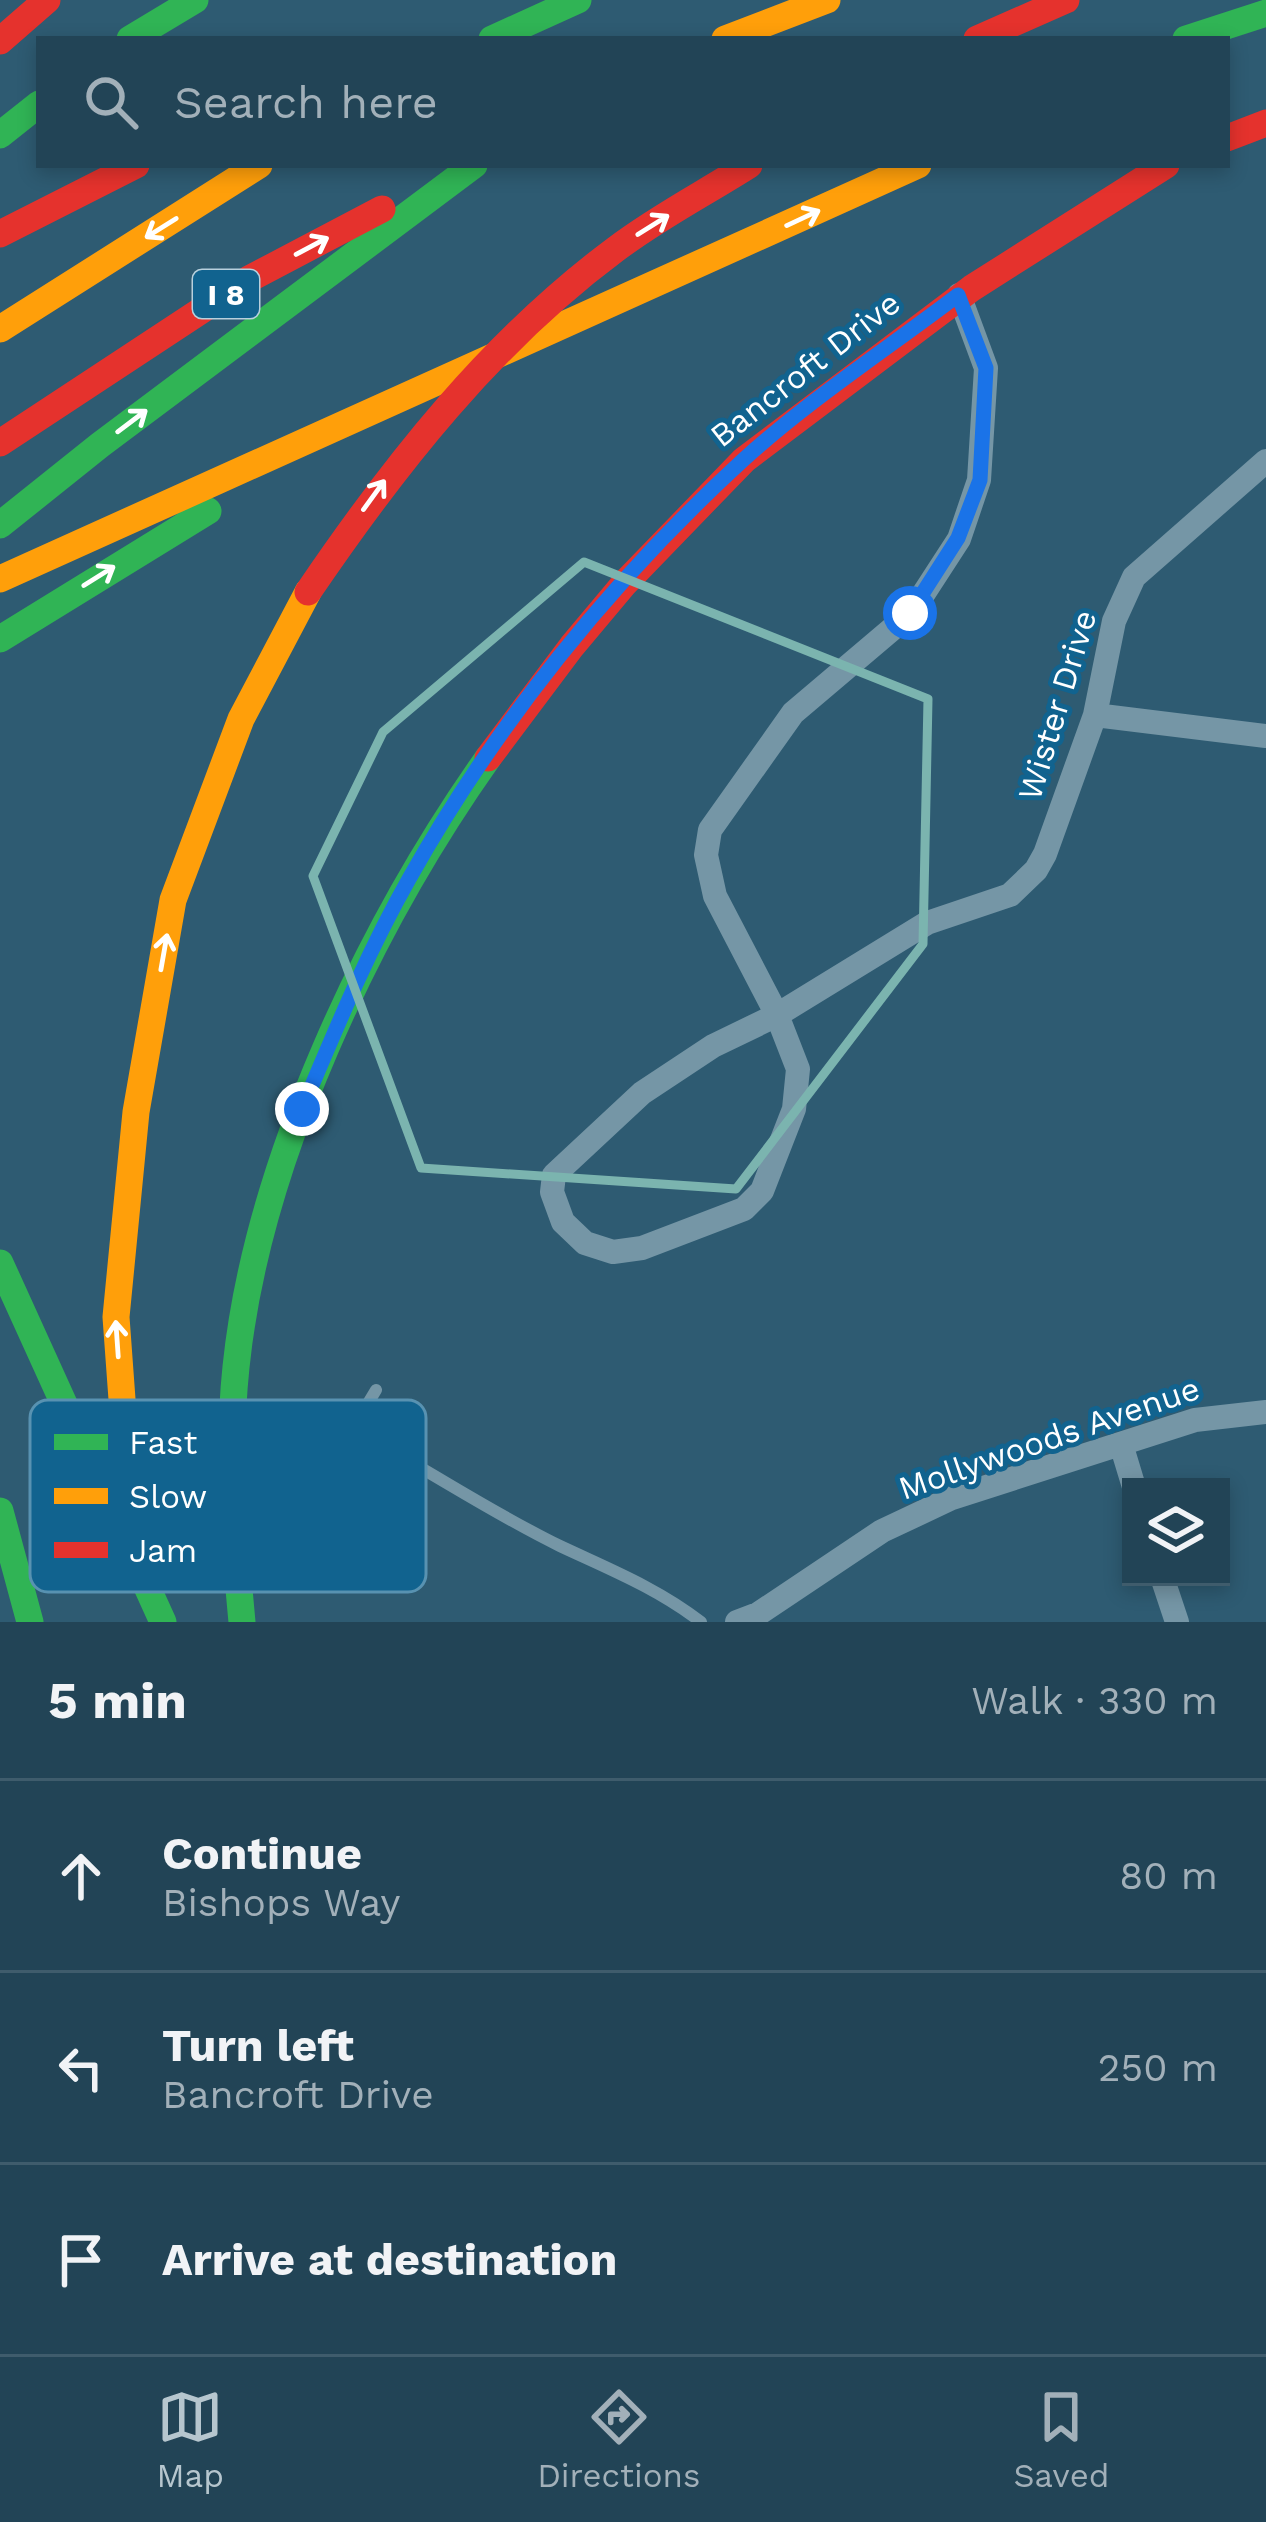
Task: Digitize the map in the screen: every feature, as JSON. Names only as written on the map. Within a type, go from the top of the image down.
[{"type":"main road","points":[[0,41],[47,0]]},
{"type":"main road","points":[[135,36],[195,0]]},
{"type":"main road","points":[[499,36],[578,0]]},
{"type":"main road","points":[[732,36],[827,0]]},
{"type":"main road","points":[[983,36],[1066,0]]},
{"type":"main road","points":[[1195,36],[1266,13]]},
{"type":"main road","points":[[1230,42],[1266,33]]},
{"type":"main road","points":[[0,136],[36,106]]},
{"type":"main road","points":[[1230,137],[1266,123]]},
{"type":"main road","points":[[0,234],[130,168]]},
{"type":"main road","points":[[0,329],[255,168]]},
{"type":"main road","name":"I 8","points":[[0,443],[249,279],[458,168]]},
{"type":"main road","points":[[0,526],[470,168]]},
{"type":"main road","points":[[121,1400],[116,1317],[136,1112],[173,900],[241,719],[308,592],[376,490],[481,366],[616,248],[744,168]]},
{"type":"main road","points":[[0,579],[911,168]]},
{"type":"main road","name":"Bancroft Drive","points":[[235,1400],[240,1332],[257,1248],[302,1109],[357,980],[409,878],[541,679],[643,562],[743,460],[958,295],[1076,216],[1161,168]]},
{"type":"main road","points":[[0,639],[172,532],[335,446],[429,389]]},
{"type":"main road","points":[[0,1263],[62,1400]]},
{"type":"main road","points":[[0,1511],[30,1622]]},
{"type":"main road","points":[[139,1592],[144,1622]]},
{"type":"main road","points":[[149,1592],[163,1622]]},
{"type":"main road","name":"Bancroft Drive","points":[[239,1592],[242,1622]]},
{"type":"street","points":[[777,1015],[716,896],[706,855],[710,830],[793,713],[910,613],[958,538],[980,480],[986,368],[958,295]]},
{"type":"street","name":"Wister Drive","points":[[777,1015],[798,1069],[794,1108],[762,1191],[744,1209],[642,1248],[613,1252],[573,1234],[556,1208],[554,1175],[642,1093],[713,1046],[777,1015],[927,923],[996,903],[1023,885],[1045,854],[1095,715],[1114,622],[1134,577],[1266,460]]},
{"type":"street","points":[[1095,715],[1266,736]]},
{"type":"street","name":"Mollywoods Avenue","points":[[737,1622],[758,1614],[882,1531],[952,1498],[1196,1420],[1266,1412]]},
{"type":"street","points":[[1121,1444],[1131,1478]]},
{"type":"street","points":[[1165,1586],[1177,1622]]},
{"type":"lane","points":[[370,1400],[376,1390]]},
{"type":"lane","points":[[426,1470],[557,1544],[656,1592],[701,1622]]},
{"type":"highlighted area","points":[[584,562],[928,699],[923,944],[736,1189],[421,1168],[313,876],[383,732]]},
{"type":"traffic: fast","points":[[135,36],[195,0]]},
{"type":"traffic: fast","points":[[499,36],[578,0]]},
{"type":"traffic: fast","points":[[1195,36],[1266,13]]},
{"type":"traffic: fast","points":[[0,135],[36,106]]},
{"type":"traffic: fast","points":[[0,525],[470,168]]},
{"type":"traffic: fast","points":[[0,639],[208,511]]},
{"type":"traffic: fast","points":[[233,1400],[248,1289],[294,1128],[362,970],[444,824],[488,758]]},
{"type":"traffic: fast","points":[[0,1263],[62,1400]]},
{"type":"traffic: fast","points":[[0,1511],[30,1622]]},
{"type":"traffic: fast","points":[[149,1592],[163,1622]]},
{"type":"traffic: fast","points":[[240,1592],[242,1622]]},
{"type":"traffic: slow","points":[[733,36],[827,0]]},
{"type":"traffic: slow","points":[[0,329],[254,168]]},
{"type":"traffic: slow","points":[[0,579],[911,168]]},
{"type":"traffic: slow","points":[[122,1400],[116,1317],[136,1112],[173,900],[241,719],[308,592]]},
{"type":"traffic: jam","points":[[0,41],[47,0]]},
{"type":"traffic: jam","points":[[984,36],[1066,0]]},
{"type":"traffic: jam","points":[[1230,137],[1266,123]]},
{"type":"traffic: jam","points":[[0,234],[130,168]]},
{"type":"traffic: jam","points":[[308,592],[411,452],[527,324],[632,237],[744,168]]},
{"type":"traffic: jam","points":[[488,758],[624,584],[744,460],[972,288],[1161,168]]},
{"type":"traffic: jam","points":[[0,443],[249,279],[382,209]]},
{"type":"route","points":[[302,1109],[357,980],[409,878],[541,679],[643,562],[743,460],[958,295],[986,368],[980,480],[958,538],[910,613]]}]
